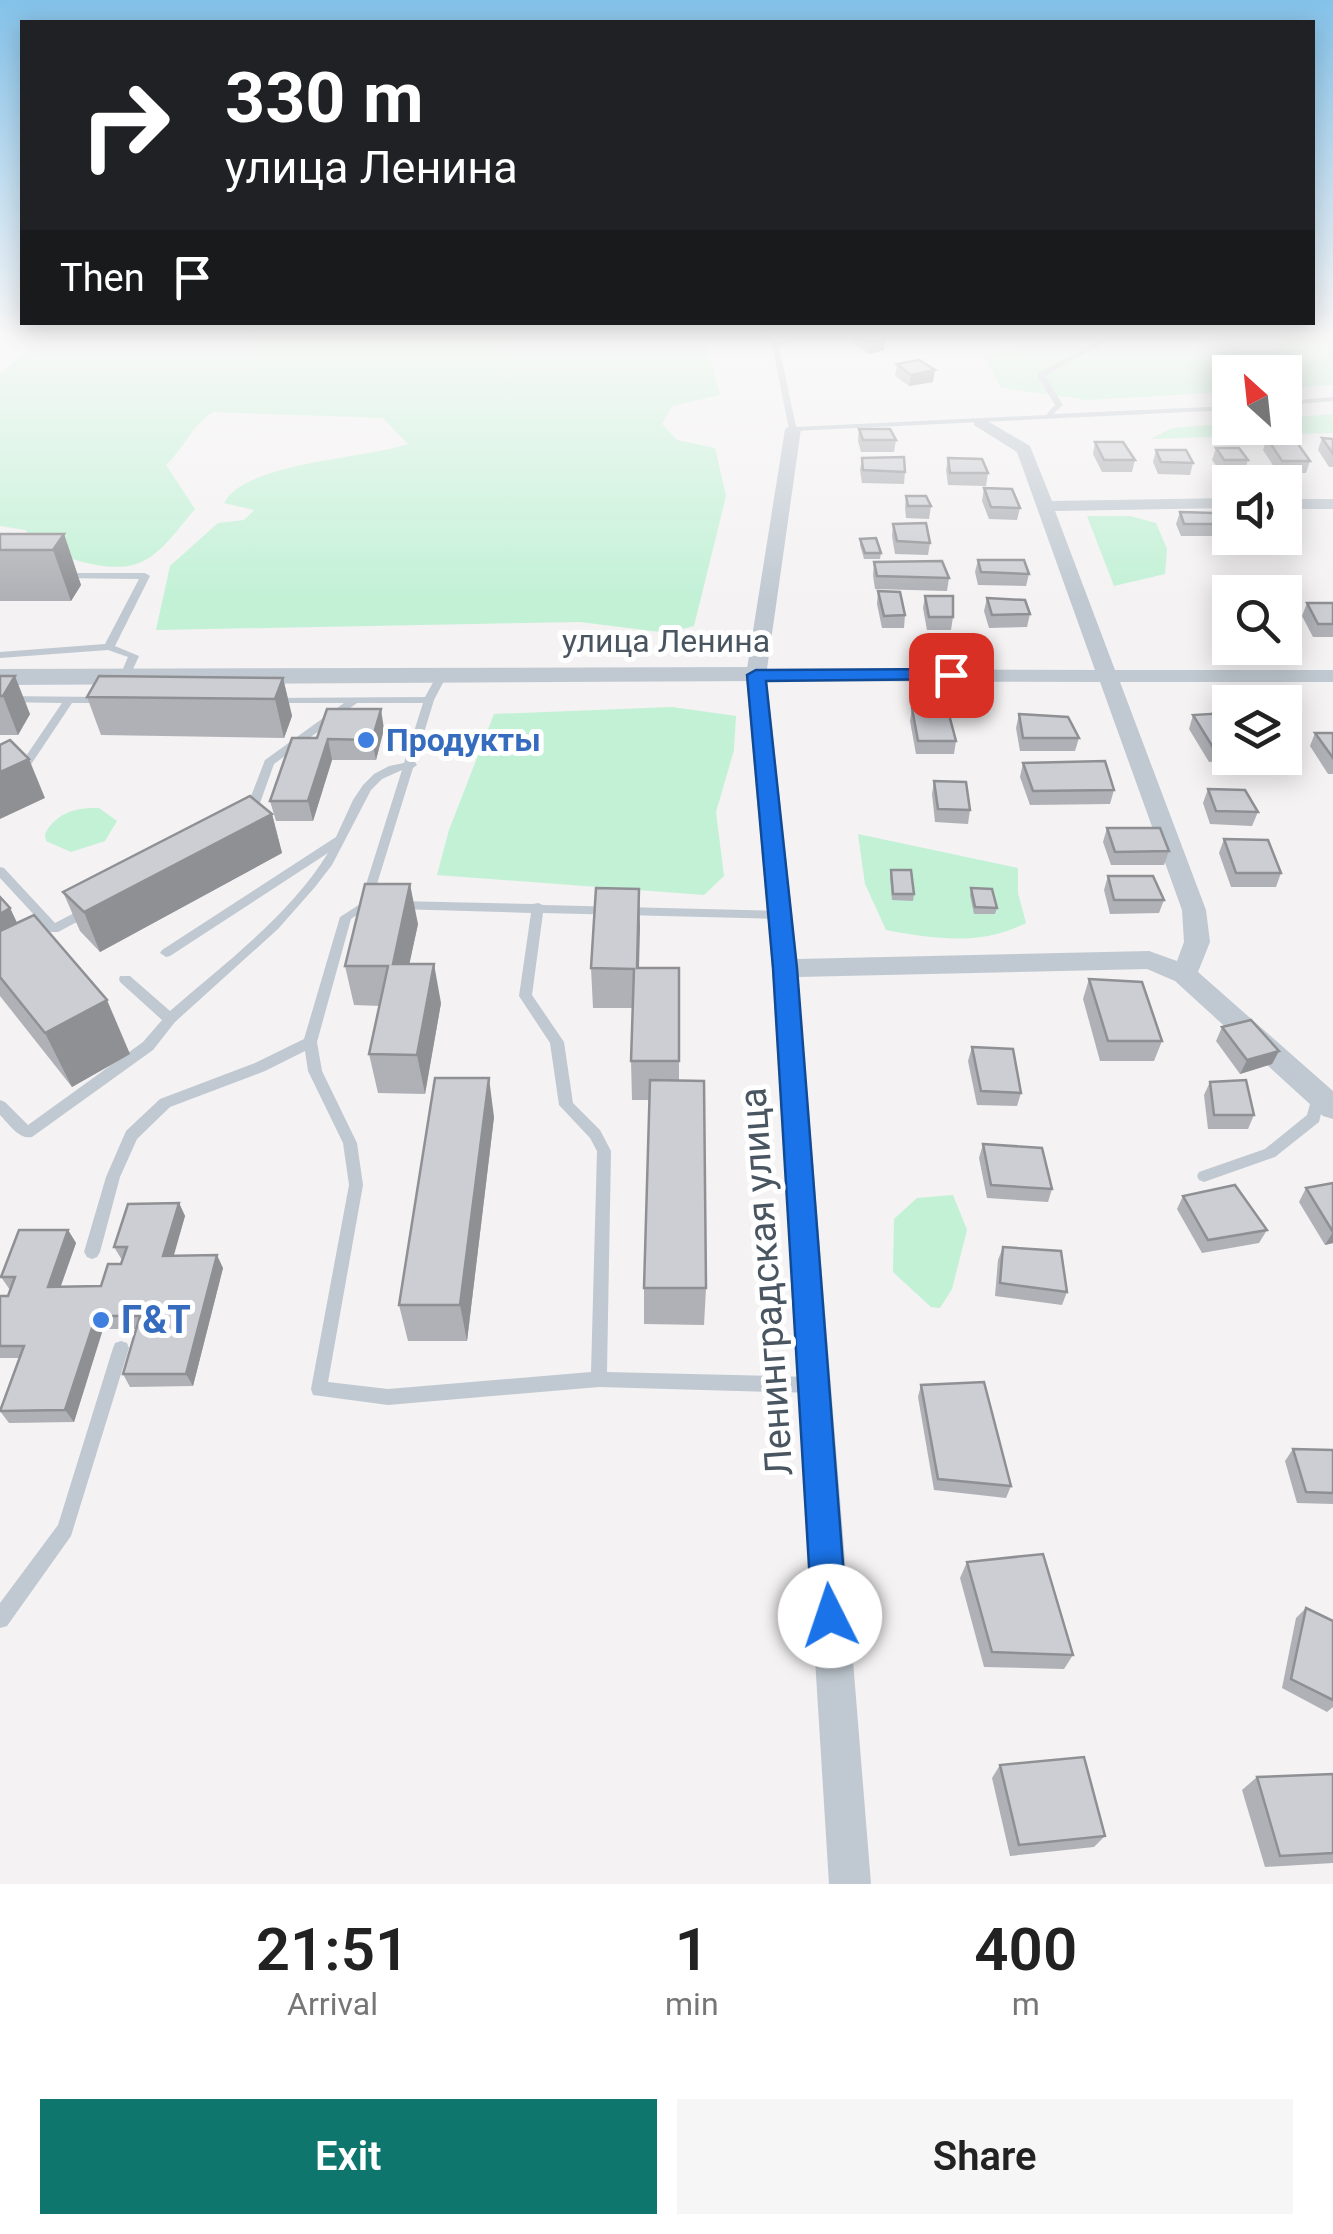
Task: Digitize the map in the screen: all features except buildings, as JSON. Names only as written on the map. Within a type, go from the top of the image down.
[{"type":"street","points":[[980,423],[1024,450],[1107,674],[1194,910],[1197,942],[1184,974]]},
{"type":"street","name":"Ленинградская улица","points":[[793,429],[756,675],[785,968],[850,1884]]},
{"type":"street","points":[[1044,506],[1212,503]]},
{"type":"street","points":[[1302,504],[1333,504]]},
{"type":"street","name":"улица Ленина","points":[[17,669],[125,689],[435,689],[756,675],[1333,676]]},
{"type":"street","points":[[785,968],[1148,960],[1184,974],[1326,1101]]},
{"type":"lane","points":[[792,423],[793,429],[955,423]]},
{"type":"lane","points":[[54,576],[146,576],[108,647]]},
{"type":"lane","points":[[0,654],[17,669],[108,647],[134,656],[125,689],[70,700],[0,699]]},
{"type":"lane","points":[[260,700],[355,700],[435,689],[366,905]]},
{"type":"lane","points":[[0,780],[26,764],[70,700]]},
{"type":"lane","points":[[244,830],[270,762],[355,700]]},
{"type":"lane","points":[[0,1106],[26,1133],[148,1046],[170,1020],[281,920],[330,860],[372,779],[395,766],[412,765]]},
{"type":"lane","points":[[166,953],[341,838]]},
{"type":"lane","points":[[0,871],[54,929],[106,902]]},
{"type":"lane","points":[[779,915],[366,905],[346,918],[310,1042],[316,1070],[350,1144],[356,1185],[319,1389],[388,1397],[598,1379],[812,1385]]},
{"type":"lane","points":[[538,907],[525,996],[557,1042],[566,1105],[595,1134],[604,1151],[598,1379]]},
{"type":"lane","points":[[125,979],[170,1020]]},
{"type":"lane","points":[[92,1252],[131,1135],[164,1102],[260,1067],[310,1042]]},
{"type":"lane","points":[[1204,1176],[1270,1153],[1314,1118],[1326,1101]]},
{"type":"lane","points":[[0,1619],[66,1530],[122,1348]]},
{"type":"green space","points":[[0,423],[200,423],[166,465],[195,509],[147,559],[126,566],[94,565],[47,547],[25,530],[0,526]]},
{"type":"green space","points":[[388,423],[663,423],[677,440],[715,448],[726,496],[694,626],[668,633],[580,622],[156,630],[170,566],[218,523],[244,520],[254,510],[224,503],[236,489],[280,470],[408,444]]},
{"type":"green space","points":[[1302,423],[1333,423],[1333,433],[1302,434]]},
{"type":"green space","points":[[1212,425],[1212,437],[1151,439],[1172,428]]},
{"type":"green space","points":[[1087,516],[1130,516],[1156,523],[1167,549],[1165,574],[1114,586]]},
{"type":"green space","points":[[672,707],[736,716],[734,750],[716,812],[724,876],[704,895],[437,875],[449,830],[494,714]]},
{"type":"green space","points":[[99,808],[117,821],[105,841],[71,852],[46,841],[49,827],[61,816]]},
{"type":"green space","points":[[858,834],[1018,868],[1018,893],[1026,923],[975,938],[940,938],[886,930],[865,884]]},
{"type":"green space","points":[[953,1195],[967,1230],[952,1289],[940,1308],[931,1307],[893,1272],[894,1219],[917,1198]]},
{"type":"place","name":"Продукты","points":[[366,740]]},
{"type":"place","name":"Г&Т","points":[[101,1320]]},
{"type":"route","points":[[830,1616],[785,968],[756,675],[951,675]]}]
